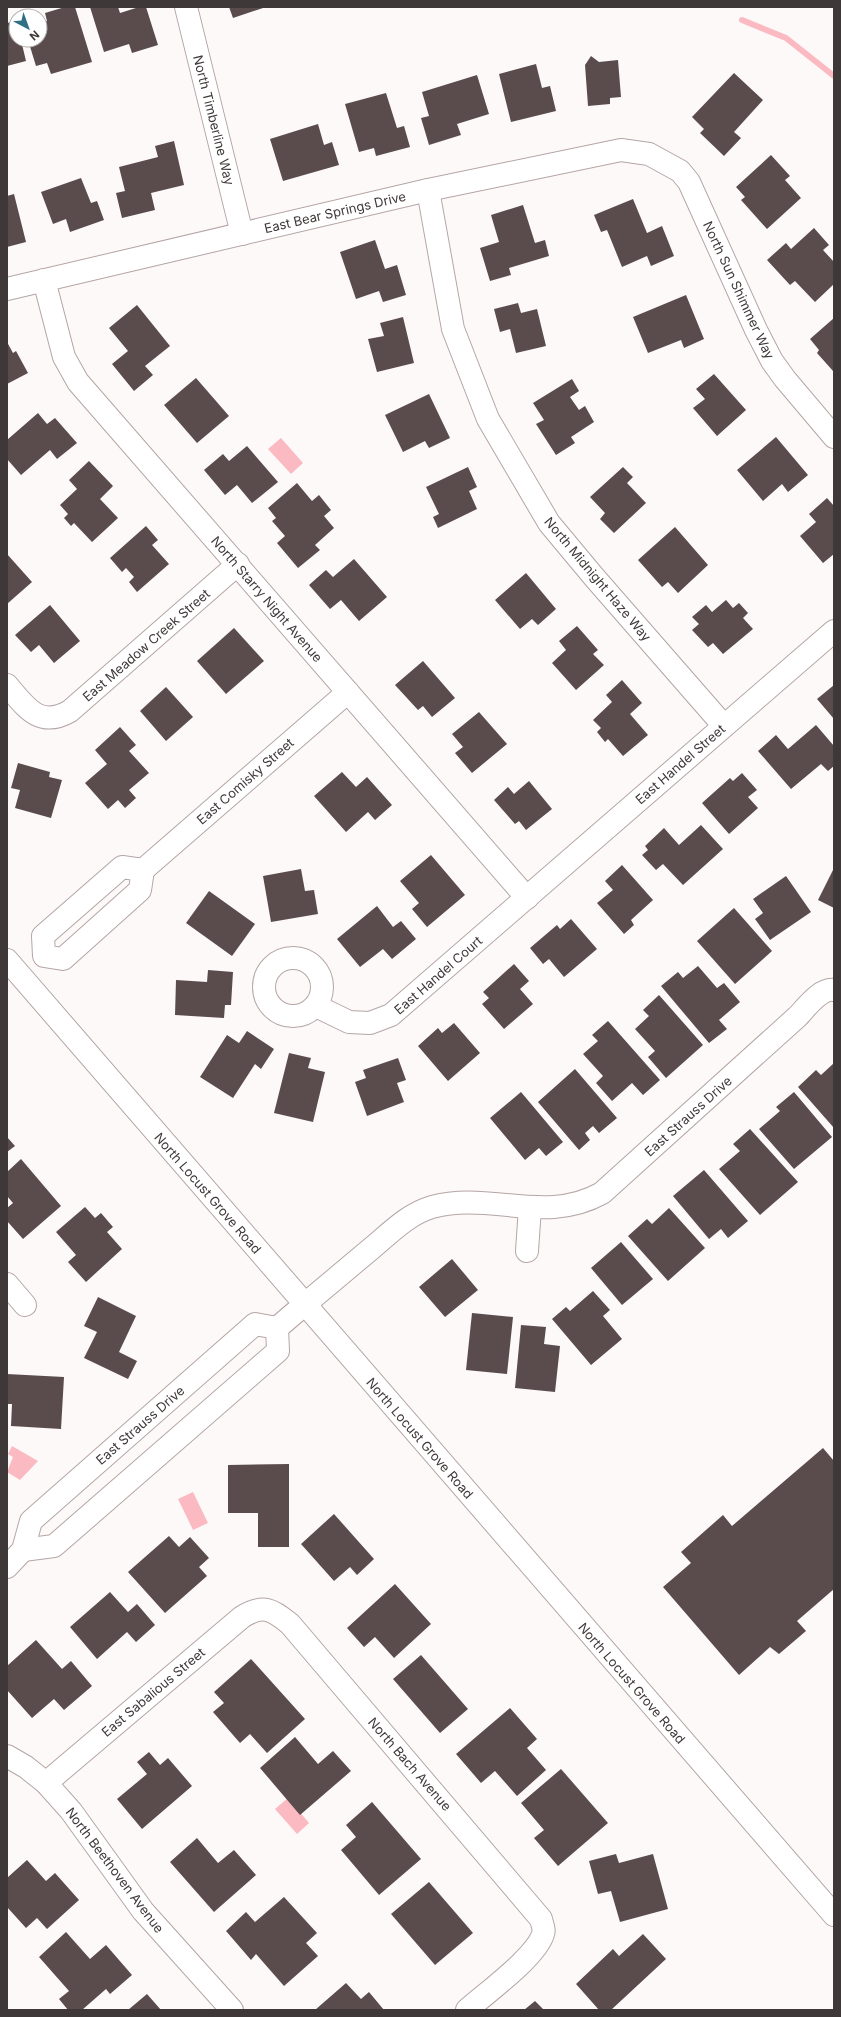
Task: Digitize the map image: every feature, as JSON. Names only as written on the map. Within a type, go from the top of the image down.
[{"type":"street","name":"North Timberline Way","points":[[186,7],[242,234]]},
{"type":"street","name":"East Bear Springs Drive","points":[[7,289],[428,190],[621,150],[649,154],[663,162]]},
{"type":"street","name":"North Sun Shimmer Way","points":[[663,162],[680,171],[689,182],[756,330],[772,360],[784,379],[834,437]]},
{"type":"street","name":"North Midnight Haze Way","points":[[428,190],[453,330],[488,419],[549,523],[724,726]]},
{"type":"street","name":"North Starry Night Avenue","points":[[44,280],[64,357],[78,382],[238,564],[526,898]]},
{"type":"street","name":"East Meadow Creek Street","points":[[7,685],[26,706],[38,716],[51,718],[62,716],[70,711],[238,564]]},
{"type":"street","name":"East Handel Street","points":[[526,898],[834,630]]},
{"type":"street","name":"East Comisky Street","points":[[143,870],[348,692]]},
{"type":"street","points":[[14,968],[44,956],[63,959],[140,890],[143,870],[122,868],[66,916],[43,936],[44,956]]},
{"type":"street","name":"East Handel Court","points":[[316,1006],[349,1022],[370,1023],[391,1015],[526,898]]},
{"type":"street","name":"North Locust Grove Road","points":[[14,968],[304,1305],[834,1915]]},
{"type":"street","name":"East Strauss Drive","points":[[24,1550],[31,1521],[255,1324],[277,1328],[397,1226],[432,1208],[468,1202],[556,1208],[580,1203],[602,1193],[797,1017],[819,995],[832,989]]},
{"type":"street","points":[[527,1251],[530,1207]]},
{"type":"street","points":[[7,1284],[25,1304]]},
{"type":"street","points":[[7,1567],[24,1550],[54,1546],[278,1351],[277,1328]]},
{"type":"street","name":"East Sabalious Street","points":[[46,1783],[242,1617],[252,1611],[263,1609]]},
{"type":"street","name":"North Bach Avenue","points":[[263,1609],[276,1612],[290,1624],[541,1919],[544,1932],[539,1944],[524,1960],[467,2010]]},
{"type":"street","name":"North Beethoven Avenue","points":[[7,1756],[26,1767],[46,1783],[71,1811],[143,1911],[232,2010]]},
{"type":"shaded area","points":[[281,438],[303,463],[291,474],[268,449]]},
{"type":"shaded area","points":[[12,1446],[38,1461],[20,1480],[7,1472],[13,1457],[8,1454]]},
{"type":"shaded area","points":[[193,1492],[208,1523],[193,1530],[178,1499]]},
{"type":"shaded area","points":[[288,1798],[309,1823],[297,1834],[275,1809]]},
{"type":"building","points":[[65,7],[75,7],[92,62],[51,74],[47,63],[36,66],[30,48],[48,48],[48,12]]},
{"type":"building","points":[[90,7],[118,7],[120,13],[139,7],[146,7],[158,45],[132,53],[129,44],[104,52]]},
{"type":"building","points":[[229,7],[266,7],[233,18]]},
{"type":"building","points":[[7,23],[8,48],[23,48],[26,61],[7,66]]},
{"type":"building","points":[[591,56],[599,62],[618,60],[621,97],[610,98],[610,104],[588,106],[585,65]]},
{"type":"building","points":[[536,64],[542,88],[550,86],[556,111],[511,122],[499,74]]},
{"type":"building","points":[[734,73],[763,100],[734,132],[741,138],[724,156],[700,133],[704,129],[692,117]]},
{"type":"building","points":[[477,75],[489,114],[457,124],[461,135],[429,145],[421,118],[429,116],[422,92]]},
{"type":"building","points":[[386,93],[397,128],[404,126],[410,147],[376,156],[374,148],[359,152],[345,104]]},
{"type":"building","points":[[318,124],[324,145],[332,142],[339,165],[283,181],[270,139]]},
{"type":"building","points":[[174,141],[184,185],[151,193],[155,210],[122,218],[116,193],[125,191],[119,167],[158,157],[155,146]]},
{"type":"building","points":[[771,155],[790,176],[785,180],[801,198],[767,229],[741,200],[745,197],[736,187]]},
{"type":"building","points":[[81,178],[91,203],[97,201],[104,220],[70,232],[66,219],[53,224],[41,192]]},
{"type":"building","points":[[14,194],[26,242],[7,247],[7,196]]},
{"type":"building","points":[[633,199],[647,233],[662,226],[674,256],[651,266],[647,256],[622,267],[607,230],[601,232],[594,215]]},
{"type":"building","points":[[523,205],[535,243],[545,240],[549,256],[509,268],[511,275],[490,281],[480,248],[499,242],[491,215]]},
{"type":"building","points":[[814,228],[829,245],[823,250],[834,262],[834,284],[815,302],[795,281],[790,285],[767,260],[786,243],[791,249]]},
{"type":"building","points":[[375,240],[385,269],[397,265],[406,295],[383,302],[379,291],[356,299],[340,252]]},
{"type":"building","points":[[686,295],[704,339],[684,348],[681,340],[648,353],[633,317]]},
{"type":"building","points":[[518,303],[521,313],[537,309],[546,346],[516,353],[510,329],[500,332],[494,309]]},
{"type":"building","points":[[137,305],[170,346],[145,366],[153,375],[134,391],[112,364],[128,351],[109,328]]},
{"type":"building","points":[[403,317],[414,363],[377,372],[368,339],[384,336],[380,323]]},
{"type":"building","points":[[834,318],[833,371],[817,353],[819,350],[810,339]]},
{"type":"building","points":[[7,342],[13,353],[16,351],[28,373],[7,384]]},
{"type":"building","points":[[714,374],[746,410],[717,436],[693,408],[705,399],[696,389]]},
{"type":"building","points":[[196,378],[229,416],[197,443],[164,405]]},
{"type":"building","points":[[572,379],[579,391],[570,397],[579,410],[585,406],[594,422],[571,437],[575,443],[556,455],[536,424],[544,420],[533,403]]},
{"type":"building","points":[[429,394],[450,438],[429,448],[425,441],[403,452],[385,415]]},
{"type":"building","points":[[38,413],[47,424],[55,418],[77,443],[57,459],[50,450],[21,475],[7,459],[7,440]]},
{"type":"building","points":[[776,437],[808,475],[788,492],[782,484],[763,501],[737,470]]},
{"type":"building","points":[[247,446],[278,482],[252,503],[237,485],[225,495],[204,470],[223,454],[229,461]]},
{"type":"building","points":[[89,461],[113,486],[100,499],[118,518],[92,542],[74,523],[71,526],[64,518],[68,514],[60,505],[77,489],[69,480]]},
{"type":"building","points":[[468,467],[477,487],[469,491],[477,509],[438,528],[433,517],[439,514],[426,487]]},
{"type":"building","points":[[623,467],[633,477],[627,483],[646,503],[614,533],[600,519],[605,513],[590,497]]},
{"type":"building","points":[[297,483],[312,501],[319,495],[331,510],[324,516],[334,528],[315,545],[320,550],[298,568],[277,543],[285,536],[272,521],[276,518],[268,508]]},
{"type":"building","points":[[827,498],[834,506],[834,554],[823,563],[800,536],[816,522],[809,514]]},
{"type":"building","points":[[146,526],[158,540],[152,545],[169,564],[137,592],[129,582],[134,577],[126,568],[122,572],[110,558]]},
{"type":"building","points":[[675,527],[708,565],[678,593],[668,582],[662,587],[638,560]]},
{"type":"building","points":[[7,554],[32,582],[7,604]]},
{"type":"building","points":[[354,559],[387,597],[359,621],[341,600],[330,609],[309,585],[326,570],[333,577]]},
{"type":"building","points":[[526,573],[556,609],[538,625],[532,619],[520,629],[495,600]]},
{"type":"building","points":[[726,600],[733,608],[739,603],[748,613],[743,618],[753,629],[723,654],[713,643],[708,647],[692,630],[699,624],[692,617],[706,605],[712,612]]},
{"type":"building","points":[[50,605],[80,641],[54,663],[39,645],[31,652],[15,635]]},
{"type":"building","points":[[577,626],[598,650],[593,654],[604,665],[576,690],[552,663],[566,650],[559,641]]},
{"type":"building","points":[[234,628],[264,661],[226,694],[197,661]]},
{"type":"building","points":[[423,661],[455,698],[432,717],[423,706],[418,710],[395,685]]},
{"type":"building","points":[[622,680],[642,703],[630,714],[648,735],[623,756],[608,739],[605,742],[597,732],[601,728],[593,720],[612,702],[606,695]]},
{"type":"building","points":[[834,685],[834,719],[817,699]]},
{"type":"building","points":[[166,687],[193,717],[166,741],[140,711]]},
{"type":"building","points":[[479,712],[507,744],[472,773],[455,753],[463,747],[452,734]]},
{"type":"building","points":[[816,725],[834,746],[834,766],[828,771],[821,764],[791,789],[758,751],[776,735],[788,749]]},
{"type":"building","points":[[120,727],[136,745],[129,751],[149,773],[129,790],[136,798],[125,808],[118,800],[108,809],[85,783],[107,764],[95,750]]},
{"type":"building","points":[[18,763],[50,772],[49,777],[62,780],[51,818],[15,808],[20,790],[11,788]]},
{"type":"building","points":[[342,772],[356,787],[367,777],[392,805],[375,820],[368,812],[346,832],[314,796]]},
{"type":"building","points":[[742,773],[757,790],[748,797],[758,808],[729,834],[702,803],[730,778],[733,781]]},
{"type":"building","points":[[529,781],[552,809],[526,830],[519,821],[515,824],[494,800],[508,787],[514,794]]},
{"type":"building","points":[[701,825],[723,849],[683,885],[663,864],[656,870],[642,855],[648,850],[645,846],[664,828],[679,845]]},
{"type":"building","points":[[431,855],[465,895],[427,927],[412,909],[419,903],[400,881]]},
{"type":"building","points":[[622,865],[653,900],[631,920],[634,925],[624,934],[597,903],[613,890],[605,881]]},
{"type":"building","points":[[834,868],[834,908],[818,900]]},
{"type":"building","points":[[301,869],[305,891],[314,890],[318,914],[271,922],[263,876]]},
{"type":"building","points":[[786,876],[811,912],[770,940],[755,919],[763,913],[753,899]]},
{"type":"building","points":[[209,891],[255,924],[232,956],[186,923]]},
{"type":"building","points":[[377,906],[393,927],[401,921],[416,939],[392,959],[383,949],[360,967],[337,939]]},
{"type":"building","points":[[734,908],[772,951],[735,984],[697,941]]},
{"type":"building","points":[[571,919],[597,949],[564,977],[549,959],[543,964],[530,948],[557,925],[560,929]]},
{"type":"building","points":[[514,964],[529,981],[520,989],[533,1004],[504,1029],[482,1004],[489,998],[483,992]]},
{"type":"building","points":[[698,966],[717,988],[724,983],[740,1002],[719,1020],[727,1029],[709,1043],[661,986],[678,972],[683,978]]},
{"type":"building","points":[[208,970],[233,972],[231,1005],[225,1005],[224,1018],[175,1015],[176,980],[207,982]]},
{"type":"building","points":[[659,995],[703,1045],[666,1078],[648,1057],[655,1051],[635,1029],[649,1016],[643,1010]]},
{"type":"building","points":[[608,1021],[660,1080],[643,1095],[632,1083],[612,1101],[596,1083],[603,1076],[583,1054],[598,1041],[592,1035]]},
{"type":"building","points":[[454,1023],[480,1053],[448,1081],[418,1046],[438,1028],[442,1033]]},
{"type":"building","points":[[247,1031],[274,1049],[261,1069],[255,1064],[233,1098],[200,1077],[227,1035],[239,1043]]},
{"type":"building","points":[[289,1053],[311,1058],[308,1068],[325,1072],[313,1122],[274,1113]]},
{"type":"building","points":[[398,1058],[406,1080],[397,1083],[404,1102],[367,1116],[355,1082],[366,1078],[363,1070]]},
{"type":"building","points":[[834,1063],[834,1128],[798,1087],[816,1070],[821,1075]]},
{"type":"building","points":[[575,1069],[617,1118],[599,1133],[593,1126],[585,1133],[590,1140],[579,1150],[538,1102]]},
{"type":"building","points":[[521,1092],[563,1142],[546,1156],[539,1148],[525,1160],[490,1118]]},
{"type":"building","points":[[794,1092],[832,1137],[794,1169],[759,1129],[780,1111],[776,1107]]},
{"type":"building","points":[[750,1129],[798,1182],[760,1215],[719,1169],[740,1151],[733,1144]]},
{"type":"building","points":[[7,1137],[15,1146],[7,1152]]},
{"type":"building","points":[[21,1159],[61,1206],[23,1239],[7,1221],[7,1208],[13,1203],[7,1196],[7,1172]]},
{"type":"building","points":[[704,1170],[748,1221],[728,1238],[721,1229],[709,1239],[673,1196]]},
{"type":"building","points":[[85,1207],[95,1218],[101,1213],[113,1227],[107,1232],[122,1249],[86,1282],[68,1262],[76,1255],[56,1232]]},
{"type":"building","points":[[669,1208],[705,1248],[668,1281],[628,1236],[647,1219],[652,1224]]},
{"type":"building","points":[[621,1242],[653,1279],[622,1305],[591,1268]]},
{"type":"building","points":[[452,1259],[478,1290],[445,1317],[419,1287]]},
{"type":"building","points":[[593,1291],[610,1310],[603,1316],[622,1339],[591,1365],[552,1319],[566,1307],[570,1311]]},
{"type":"building","points":[[98,1297],[136,1316],[119,1352],[137,1361],[128,1379],[84,1358],[97,1332],[84,1326]]},
{"type":"building","points":[[472,1313],[513,1317],[507,1374],[466,1370]]},
{"type":"building","points":[[521,1325],[546,1327],[544,1344],[560,1346],[555,1392],[515,1388]]},
{"type":"building","points":[[7,1374],[64,1377],[61,1429],[11,1426],[12,1404],[7,1404]]},
{"type":"building","points":[[823,1448],[834,1461],[834,1589],[797,1621],[806,1631],[779,1654],[770,1647],[739,1675],[663,1587],[691,1563],[681,1552],[723,1515],[732,1526]]},
{"type":"building","points":[[289,1464],[289,1547],[258,1547],[258,1513],[228,1513],[228,1465]]},
{"type":"building","points":[[334,1514],[374,1559],[357,1575],[350,1567],[334,1581],[301,1544]]},
{"type":"building","points":[[169,1536],[179,1547],[190,1537],[209,1558],[199,1567],[207,1576],[165,1613],[128,1572]]},
{"type":"building","points":[[395,1584],[431,1624],[394,1658],[375,1637],[364,1647],[347,1628]]},
{"type":"building","points":[[110,1592],[128,1612],[137,1604],[155,1625],[136,1642],[127,1632],[97,1659],[70,1627]]},
{"type":"building","points":[[36,1640],[62,1669],[71,1661],[92,1686],[64,1710],[54,1699],[32,1718],[7,1690],[7,1666]]},
{"type":"building","points":[[421,1655],[468,1709],[440,1733],[393,1679]]},
{"type":"building","points":[[251,1659],[305,1719],[267,1753],[250,1734],[240,1743],[213,1712],[224,1703],[214,1692]]},
{"type":"building","points":[[510,1708],[537,1739],[527,1748],[546,1770],[517,1796],[495,1771],[481,1783],[456,1754]]},
{"type":"building","points":[[295,1737],[318,1764],[333,1751],[351,1771],[300,1815],[260,1768]]},
{"type":"building","points":[[149,1752],[160,1765],[168,1758],[192,1786],[142,1829],[117,1799],[147,1774],[137,1762]]},
{"type":"building","points":[[561,1769],[608,1823],[558,1866],[534,1838],[544,1830],[521,1803]]},
{"type":"building","points":[[372,1802],[421,1859],[379,1895],[341,1850],[356,1837],[346,1825]]},
{"type":"building","points":[[197,1838],[218,1863],[234,1850],[256,1875],[214,1912],[170,1862]]},
{"type":"building","points":[[616,1854],[619,1863],[653,1854],[668,1909],[620,1922],[611,1891],[598,1894],[589,1861]]},
{"type":"building","points":[[27,1860],[46,1881],[55,1873],[79,1900],[47,1929],[37,1918],[26,1928],[7,1907],[7,1878]]},
{"type":"building","points":[[429,1882],[473,1933],[435,1965],[391,1914]]},
{"type":"building","points":[[284,1897],[317,1933],[306,1943],[318,1956],[284,1986],[256,1954],[251,1960],[226,1931],[246,1912],[255,1922]]},
{"type":"building","points":[[66,1932],[90,1959],[106,1945],[132,1975],[110,1994],[106,1989],[82,2010],[68,2010],[59,1999],[69,1991],[39,1957]]},
{"type":"building","points":[[643,1934],[666,1959],[611,2010],[599,2010],[576,1984],[613,1949],[619,1956]]},
{"type":"building","points":[[346,1983],[361,1999],[369,1992],[384,2010],[315,2010]]},
{"type":"building","points":[[147,1994],[161,2010],[128,2010]]},
{"type":"building","points":[[535,2001],[544,2010],[524,2010]]},
{"type":"waterway","points":[[742,20],[786,38],[834,76]]}]
